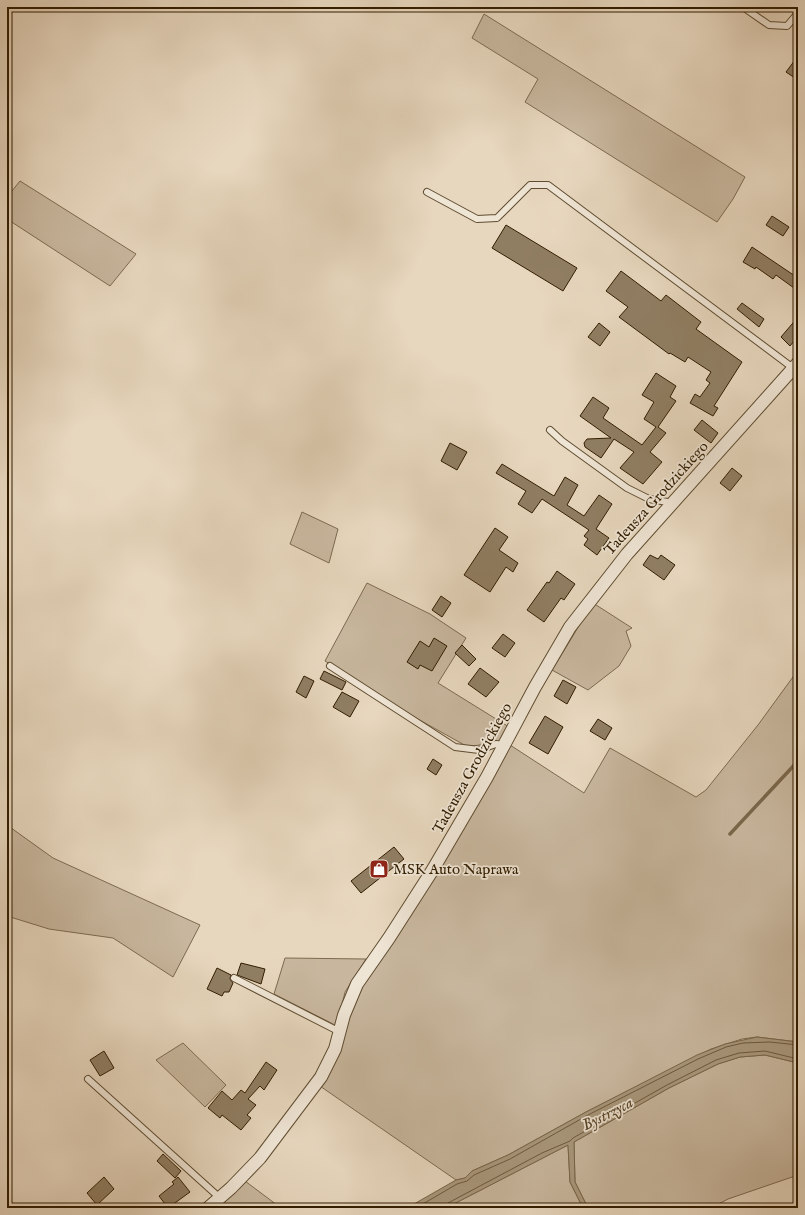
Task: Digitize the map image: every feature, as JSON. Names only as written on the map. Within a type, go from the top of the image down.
[{"type":"street","name":"Tadeusza Grodzickiego","points":[[208,1208],[260,1158],[317,1084],[329,1063],[340,1032],[344,1015],[362,974],[419,892],[505,745],[570,627],[612,572],[795,366]]},
{"type":"lane","points":[[743,7],[769,25],[787,26],[798,13]]},
{"type":"lane","points":[[427,192],[477,219],[497,218],[530,185],[548,185],[795,366]]},
{"type":"lane","points":[[550,430],[562,442],[627,488],[649,499],[674,503]]},
{"type":"lane","points":[[330,666],[455,747],[479,750],[496,744],[505,745]]},
{"type":"lane","points":[[234,978],[340,1032]]},
{"type":"lane","points":[[88,1079],[220,1198]]},
{"type":"shaded area","points":[[484,14],[745,177],[733,199],[717,222],[525,102],[538,79],[472,38]]},
{"type":"shaded area","points":[[20,181],[136,254],[110,286],[7,219],[7,197]]},
{"type":"shaded area","points":[[302,512],[338,529],[329,563],[290,544]]},
{"type":"shaded area","points":[[367,583],[430,614],[466,638],[438,683],[509,727],[501,741],[468,747],[416,718],[325,661]]},
{"type":"shaded area","points":[[593,603],[632,628],[626,631],[631,646],[619,666],[588,690],[552,670]]},
{"type":"shaded area","points":[[798,670],[798,1042],[757,1037],[742,1039],[711,1049],[586,1112],[508,1155],[472,1171],[465,1178],[456,1180],[317,1084],[344,1015],[510,745],[584,793],[610,748],[696,797],[706,790],[758,725]]},
{"type":"shaded area","points":[[7,825],[53,858],[200,925],[173,977],[113,938],[49,929],[7,916]]},
{"type":"shaded area","points":[[285,958],[366,959],[345,992],[337,1026],[274,994]]},
{"type":"shaded area","points":[[183,1043],[226,1085],[205,1107],[156,1060]]},
{"type":"shaded area","points":[[765,1055],[798,1063],[798,1175],[728,1199],[711,1208],[588,1208],[575,1182],[574,1142],[669,1088],[718,1064],[740,1057]]},
{"type":"shaded area","points":[[568,1145],[570,1182],[583,1208],[446,1208]]},
{"type":"shaded area","points":[[241,1178],[281,1208],[203,1208]]},
{"type":"water","name":"Bystrzyca","points":[[757,1037],[798,1042],[798,1063],[765,1055],[740,1057],[718,1064],[669,1088],[574,1142],[575,1182],[588,1208],[583,1208],[570,1182],[568,1145],[446,1208],[407,1208],[456,1180],[465,1178],[472,1171],[508,1155],[586,1112],[697,1055],[725,1044]]},
{"type":"building","points":[[798,56],[798,80],[786,72]]},
{"type":"building","points":[[772,216],[789,227],[783,236],[766,225]]},
{"type":"building","points":[[506,225],[577,268],[563,291],[492,248]]},
{"type":"building","points":[[752,247],[798,278],[798,283],[794,288],[776,275],[773,279],[756,267],[755,269],[743,262]]},
{"type":"building","points":[[621,271],[661,301],[666,295],[701,322],[696,329],[742,362],[714,406],[718,408],[713,416],[690,403],[695,394],[700,397],[710,383],[706,380],[711,372],[688,357],[685,362],[670,353],[669,354],[619,317],[628,307],[606,291]]},
{"type":"building","points":[[742,303],[764,319],[759,327],[737,309]]},
{"type":"building","points":[[798,317],[798,336],[790,346],[781,337]]},
{"type":"building","points":[[599,323],[610,332],[600,346],[588,337]]},
{"type":"building","points":[[656,373],[676,386],[670,397],[676,401],[658,427],[666,433],[650,452],[662,462],[643,484],[620,468],[634,452],[614,439],[601,458],[585,447],[584,443],[587,439],[611,438],[580,416],[593,397],[609,408],[603,418],[642,445],[656,427],[644,419],[654,402],[642,395]]},
{"type":"building","points":[[702,420],[718,433],[711,443],[694,430]]},
{"type":"building","points":[[450,443],[467,452],[457,470],[441,461]]},
{"type":"building","points":[[502,464],[554,496],[565,477],[578,485],[567,505],[584,516],[599,495],[612,504],[596,529],[609,538],[597,555],[584,545],[588,539],[584,536],[589,530],[542,499],[532,513],[518,504],[526,491],[496,473]]},
{"type":"building","points":[[732,468],[742,476],[730,491],[720,483]]},
{"type":"building","points":[[495,528],[508,537],[499,550],[518,563],[513,572],[506,567],[490,592],[464,575]]},
{"type":"building","points":[[650,555],[658,559],[661,555],[675,565],[664,580],[643,565]]},
{"type":"building","points":[[557,571],[575,584],[564,600],[561,598],[544,622],[527,610],[547,582],[549,583]]},
{"type":"building","points":[[441,596],[451,603],[442,617],[432,610]]},
{"type":"building","points":[[503,634],[515,643],[505,657],[492,648]]},
{"type":"building","points":[[434,638],[447,646],[432,671],[420,665],[418,669],[407,662],[420,641],[429,647]]},
{"type":"building","points":[[462,645],[476,659],[469,666],[455,653]]},
{"type":"building","points":[[480,668],[499,682],[486,697],[468,684]]},
{"type":"building","points":[[324,671],[346,682],[342,690],[320,679]]},
{"type":"building","points":[[304,676],[314,681],[306,698],[296,692]]},
{"type":"building","points":[[563,680],[576,687],[567,704],[554,696]]},
{"type":"building","points":[[342,692],[359,701],[350,717],[333,707]]},
{"type":"building","points":[[545,716],[563,727],[548,754],[529,743]]},
{"type":"building","points":[[598,719],[612,728],[605,740],[590,731]]},
{"type":"building","points":[[433,759],[442,765],[436,775],[427,769]]},
{"type":"building","points":[[394,847],[404,859],[361,893],[351,881]]},
{"type":"building","points":[[241,963],[265,969],[261,984],[237,975]]},
{"type":"building","points":[[217,968],[231,975],[230,979],[233,983],[229,992],[224,992],[222,996],[207,989]]},
{"type":"building","points":[[104,1051],[114,1068],[100,1076],[90,1060]]},
{"type":"building","points":[[266,1062],[277,1070],[264,1090],[260,1086],[248,1099],[256,1105],[247,1115],[251,1118],[241,1130],[222,1115],[220,1118],[208,1108],[222,1091],[232,1100],[241,1090],[245,1093]]},
{"type":"building","points":[[163,1154],[181,1171],[175,1178],[157,1161]]},
{"type":"building","points":[[104,1177],[114,1189],[97,1205],[87,1193]]},
{"type":"building","points":[[178,1177],[190,1192],[168,1208],[159,1196],[174,1184],[172,1182]]},
{"type":"waterway","points":[[730,834],[798,761]]},
{"type":"place","name":"MSK Auto Naprawa","points":[[379,869]]}]
